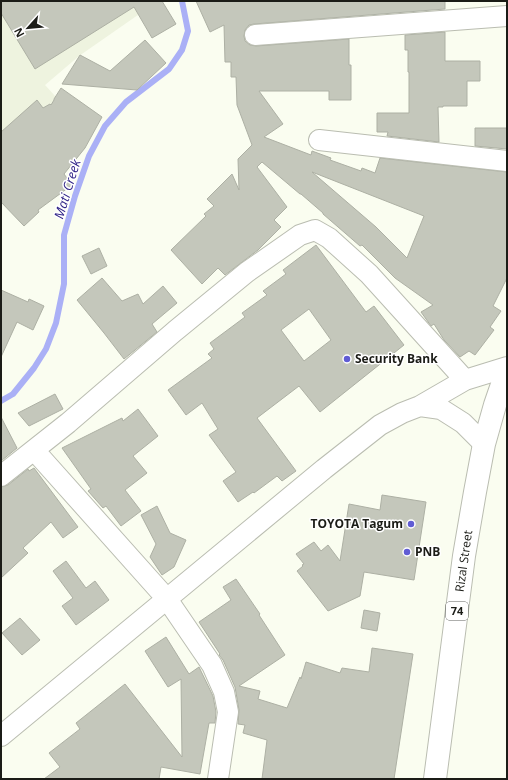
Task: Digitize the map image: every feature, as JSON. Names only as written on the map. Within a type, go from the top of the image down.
[{"type":"main road","name":"Rizal Street","points":[[435,779],[464,556],[484,444],[507,369]]},
{"type":"street","points":[[255,35],[507,16]]},
{"type":"street","points":[[319,140],[507,161]]},
{"type":"street","points":[[1,476],[68,423],[175,331],[247,272],[300,235],[315,230],[329,238],[369,274],[464,380]]},
{"type":"street","points":[[1,736],[324,469],[380,425],[402,413],[420,406],[464,380],[507,369]]},
{"type":"street","points":[[420,406],[441,409],[463,423],[484,444]]},
{"type":"street","points":[[34,450],[167,599],[212,665],[224,692],[228,712],[218,779]]},
{"type":"shaded area","points":[[1,1],[158,1],[79,56],[45,85],[75,118],[1,184]]},
{"type":"building","points":[[1,1],[162,1],[176,24],[152,38],[134,7],[35,69],[1,13]]},
{"type":"building","points":[[196,1],[445,1],[445,9],[254,24],[249,25],[245,30],[244,36],[245,41],[250,45],[256,46],[349,39],[351,100],[329,100],[329,91],[259,91],[283,124],[264,137],[311,155],[312,151],[331,158],[330,160],[361,171],[362,168],[375,173],[380,158],[507,172],[507,278],[493,306],[501,311],[490,327],[494,330],[475,355],[469,351],[460,357],[444,340],[434,324],[431,326],[421,312],[433,305],[395,278],[362,245],[360,246],[262,162],[257,167],[287,207],[274,220],[281,227],[258,250],[225,275],[218,268],[202,284],[171,250],[206,216],[204,214],[214,206],[207,199],[232,174],[239,190],[238,159],[252,145],[237,105],[236,77],[231,77],[231,62],[225,62],[224,25],[210,32]],"holes":[[[312,172],[424,216],[407,258],[376,227]]]},
{"type":"building","points":[[445,32],[445,61],[480,61],[480,81],[467,81],[467,106],[438,107],[439,142],[387,136],[388,132],[377,132],[377,113],[409,113],[408,50],[405,50],[405,35]]},
{"type":"building","points":[[145,40],[166,63],[137,90],[62,84],[80,55],[110,71]]},
{"type":"building","points":[[61,88],[102,117],[85,148],[64,174],[72,185],[38,210],[39,212],[24,226],[1,202],[1,132],[37,100],[43,108],[50,104],[51,105]]},
{"type":"building","points":[[475,128],[507,128],[507,149],[475,146]]},
{"type":"building","points":[[316,245],[366,312],[374,306],[404,345],[320,412],[299,386],[257,418],[296,471],[282,481],[277,476],[254,493],[253,492],[238,502],[223,481],[236,472],[209,435],[218,429],[202,403],[186,415],[168,390],[212,358],[208,354],[214,349],[210,343],[245,317],[242,313],[267,295],[263,291],[286,274],[283,270]],"holes":[[[309,309],[331,340],[304,361],[281,330]]]},
{"type":"building","points":[[99,248],[107,266],[91,274],[82,256]]},
{"type":"building","points":[[102,278],[122,301],[138,294],[143,304],[163,286],[177,303],[152,324],[157,332],[124,359],[77,300]]},
{"type":"building","points":[[1,290],[28,302],[29,299],[44,306],[33,330],[17,322],[1,357]]},
{"type":"building","points":[[55,394],[63,409],[29,426],[18,413]]},
{"type":"building","points":[[138,409],[158,436],[133,456],[147,473],[125,490],[141,511],[121,526],[106,506],[103,508],[88,491],[91,489],[62,448],[122,418],[123,421]]},
{"type":"building","points":[[1,417],[17,448],[1,461]]},
{"type":"building","points":[[34,468],[78,527],[63,538],[51,522],[23,548],[28,553],[1,578],[1,487],[8,485],[28,469],[29,471]]},
{"type":"building","points":[[382,495],[426,502],[414,580],[364,572],[360,596],[328,611],[297,571],[304,564],[296,554],[314,542],[321,551],[328,545],[340,561],[349,504],[380,510]]},
{"type":"building","points":[[157,506],[170,533],[186,540],[174,567],[162,575],[150,557],[156,544],[141,515]]},
{"type":"building","points":[[66,561],[86,588],[95,581],[109,600],[76,625],[62,606],[73,598],[53,571]]},
{"type":"building","points":[[236,579],[260,614],[259,615],[285,655],[239,686],[260,691],[258,699],[287,708],[300,677],[301,679],[306,662],[340,673],[342,668],[369,672],[372,648],[413,654],[394,779],[262,779],[267,740],[243,733],[245,725],[238,724],[239,710],[235,687],[223,660],[219,655],[220,654],[199,622],[231,600],[223,587]]},
{"type":"building","points":[[364,610],[380,613],[377,631],[361,628]]},
{"type":"building","points":[[20,618],[40,640],[22,655],[2,633]]},
{"type":"building","points":[[166,637],[189,674],[199,667],[213,696],[216,712],[215,723],[209,723],[200,774],[161,767],[159,779],[44,779],[60,767],[49,753],[80,729],[76,723],[125,684],[182,757],[181,679],[168,687],[145,651]]},
{"type":"waterway","name":"Mati Creek","points":[[1,401],[13,394],[34,368],[46,349],[56,323],[64,284],[64,235],[75,196],[89,156],[105,126],[126,102],[169,69],[182,50],[188,31],[182,1]]},
{"type":"place","name":"Security Bank","points":[[347,359]]},
{"type":"place","name":"TOYOTA Tagum","points":[[411,524]]},
{"type":"place","name":"PNB","points":[[407,552]]}]
